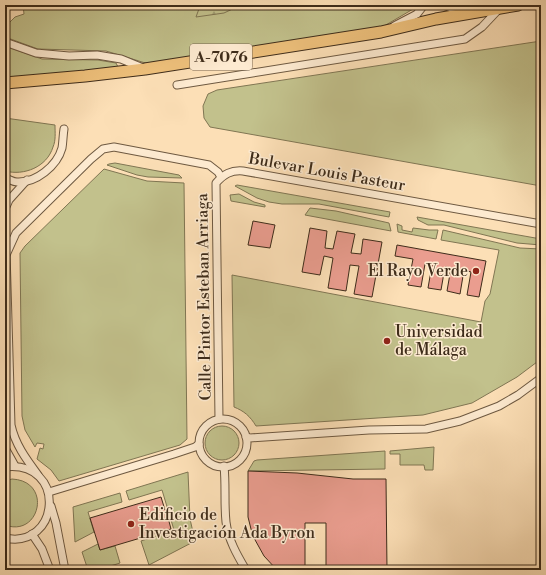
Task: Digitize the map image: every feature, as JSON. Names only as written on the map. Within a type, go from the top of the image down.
[{"type":"main road","name":"A-7076","points":[[436,19],[470,5]]},
{"type":"main road","name":"A-7076","points":[[5,83],[145,69],[381,32],[436,19],[518,5]]},
{"type":"street","points":[[381,32],[417,14],[424,5]]},
{"type":"street","points":[[443,5],[457,10]]},
{"type":"street","points":[[177,85],[465,39],[482,26],[499,8]]},
{"type":"street","points":[[5,42],[36,53],[69,56],[97,55],[121,59],[145,69]]},
{"type":"street","points":[[5,178],[16,182],[31,180],[42,174],[54,164],[62,148],[64,129]]},
{"type":"street","points":[[6,255],[16,233],[103,149],[114,147],[209,166],[218,172],[221,177]]},
{"type":"street","name":"Bulevar Louis Pasteur","points":[[221,177],[227,173],[243,171],[541,224]]},
{"type":"street","name":"Calle Pintor Esteban Arriaga","points":[[219,419],[216,183],[221,177]]},
{"type":"street","points":[[5,209],[9,200],[27,180]]},
{"type":"street","points":[[5,217],[11,425],[14,437],[20,450],[43,481],[49,492],[65,570]]},
{"type":"street","points":[[246,437],[250,438],[362,430],[426,429],[460,421],[499,406],[518,395],[541,378]]},
{"type":"street","points":[[219,419],[226,419],[239,425],[246,437],[245,451],[241,457],[236,462],[224,466],[215,465],[209,462],[204,457],[199,444],[200,437],[207,425],[212,421],[219,419]]},
{"type":"street","points":[[49,492],[174,454],[195,447],[199,444]]},
{"type":"street","points":[[5,448],[15,466]]},
{"type":"street","points":[[5,467],[15,466],[30,470],[38,475]]},
{"type":"street","points":[[224,466],[226,523],[229,536],[246,570]]},
{"type":"street","points":[[5,538],[12,540],[24,538],[39,530],[49,514],[50,502]]},
{"type":"street","points":[[32,534],[42,549],[50,570]]},
{"type":"green space","points":[[23,5],[420,5],[379,29],[152,65],[106,51],[38,49],[5,37],[5,27],[15,17],[24,14]]},
{"type":"green space","points":[[241,5],[224,13],[196,17],[200,6]]},
{"type":"green space","points":[[541,41],[541,186],[210,127],[204,118],[203,106],[208,94],[217,90]]},
{"type":"green space","points":[[5,46],[42,59],[98,60],[116,63],[118,67],[111,70],[5,79]]},
{"type":"green space","points":[[5,118],[55,125],[55,139],[53,147],[46,160],[40,165],[27,171],[5,171]]},
{"type":"green space","points":[[115,163],[179,175],[182,178],[148,177],[107,165]]},
{"type":"green space","points":[[104,169],[147,181],[184,183],[187,439],[180,445],[59,481],[51,470],[37,459],[40,448],[43,449],[44,444],[37,443],[35,447],[25,430],[22,416],[20,253],[25,246]]},
{"type":"green space","points":[[237,185],[390,212],[389,217],[319,204],[282,204],[269,202],[257,198],[235,186]]},
{"type":"green space","points":[[239,194],[254,202],[265,205],[265,207],[231,201],[230,195]]},
{"type":"green space","points":[[310,208],[336,211],[389,223],[391,231],[305,215]]},
{"type":"green space","points":[[417,217],[541,239],[541,245],[517,243],[444,225],[428,225],[418,220]]},
{"type":"green space","points":[[397,224],[402,226],[402,230],[412,232],[413,228],[438,230],[436,239],[398,232]]},
{"type":"green space","points":[[443,230],[520,248],[541,249],[541,359],[517,377],[472,403],[423,415],[256,426],[246,414],[234,407],[232,275],[481,322],[485,301],[490,294],[499,250],[441,240]]},
{"type":"green space","points":[[225,426],[234,431],[238,436],[238,450],[234,455],[229,459],[219,460],[215,459],[206,450],[205,440],[206,436],[215,427]]},
{"type":"green space","points":[[434,447],[433,470],[425,470],[424,465],[400,465],[400,454],[390,454],[390,451]]},
{"type":"green space","points":[[385,451],[385,469],[248,471],[254,461],[257,460]]},
{"type":"green space","points":[[188,472],[190,519],[195,541],[149,565],[141,541],[174,530],[162,490],[129,500],[126,491]]},
{"type":"green space","points":[[12,479],[25,482],[33,489],[37,498],[37,508],[33,517],[27,524],[17,527],[5,525],[5,481]]},
{"type":"green space","points":[[120,493],[122,502],[88,512],[94,532],[75,542],[73,507]]},
{"type":"green space","points":[[98,544],[100,550],[115,546],[120,563],[98,570],[88,570],[82,552]]},
{"type":"building","points":[[253,221],[275,225],[270,248],[248,245]]},
{"type":"building","points":[[310,228],[327,231],[325,248],[333,249],[337,231],[355,234],[351,253],[361,254],[363,239],[382,242],[372,297],[354,294],[359,266],[350,265],[346,291],[328,288],[333,258],[324,256],[320,275],[302,272]]},
{"type":"building","name":"El Rayo Verde","points":[[397,245],[486,261],[479,297],[467,295],[471,272],[464,270],[460,294],[447,291],[451,268],[445,267],[441,290],[428,288],[432,265],[425,264],[421,287],[408,285],[413,259],[395,256]]},
{"type":"building","points":[[248,471],[297,473],[353,479],[386,479],[387,570],[326,570],[326,523],[305,523],[305,570],[277,570],[264,556],[254,538],[251,529],[248,517]]},
{"type":"building","name":"Edificio de Investigación Ada Byron","points":[[161,497],[171,529],[100,550],[90,518]]},
{"type":"place","name":"El Rayo Verde","points":[[476,271]]},
{"type":"place","name":"Universidad de Málaga","points":[[387,341]]},
{"type":"place","name":"Edificio de Investigación Ada Byron","points":[[131,524]]}]
